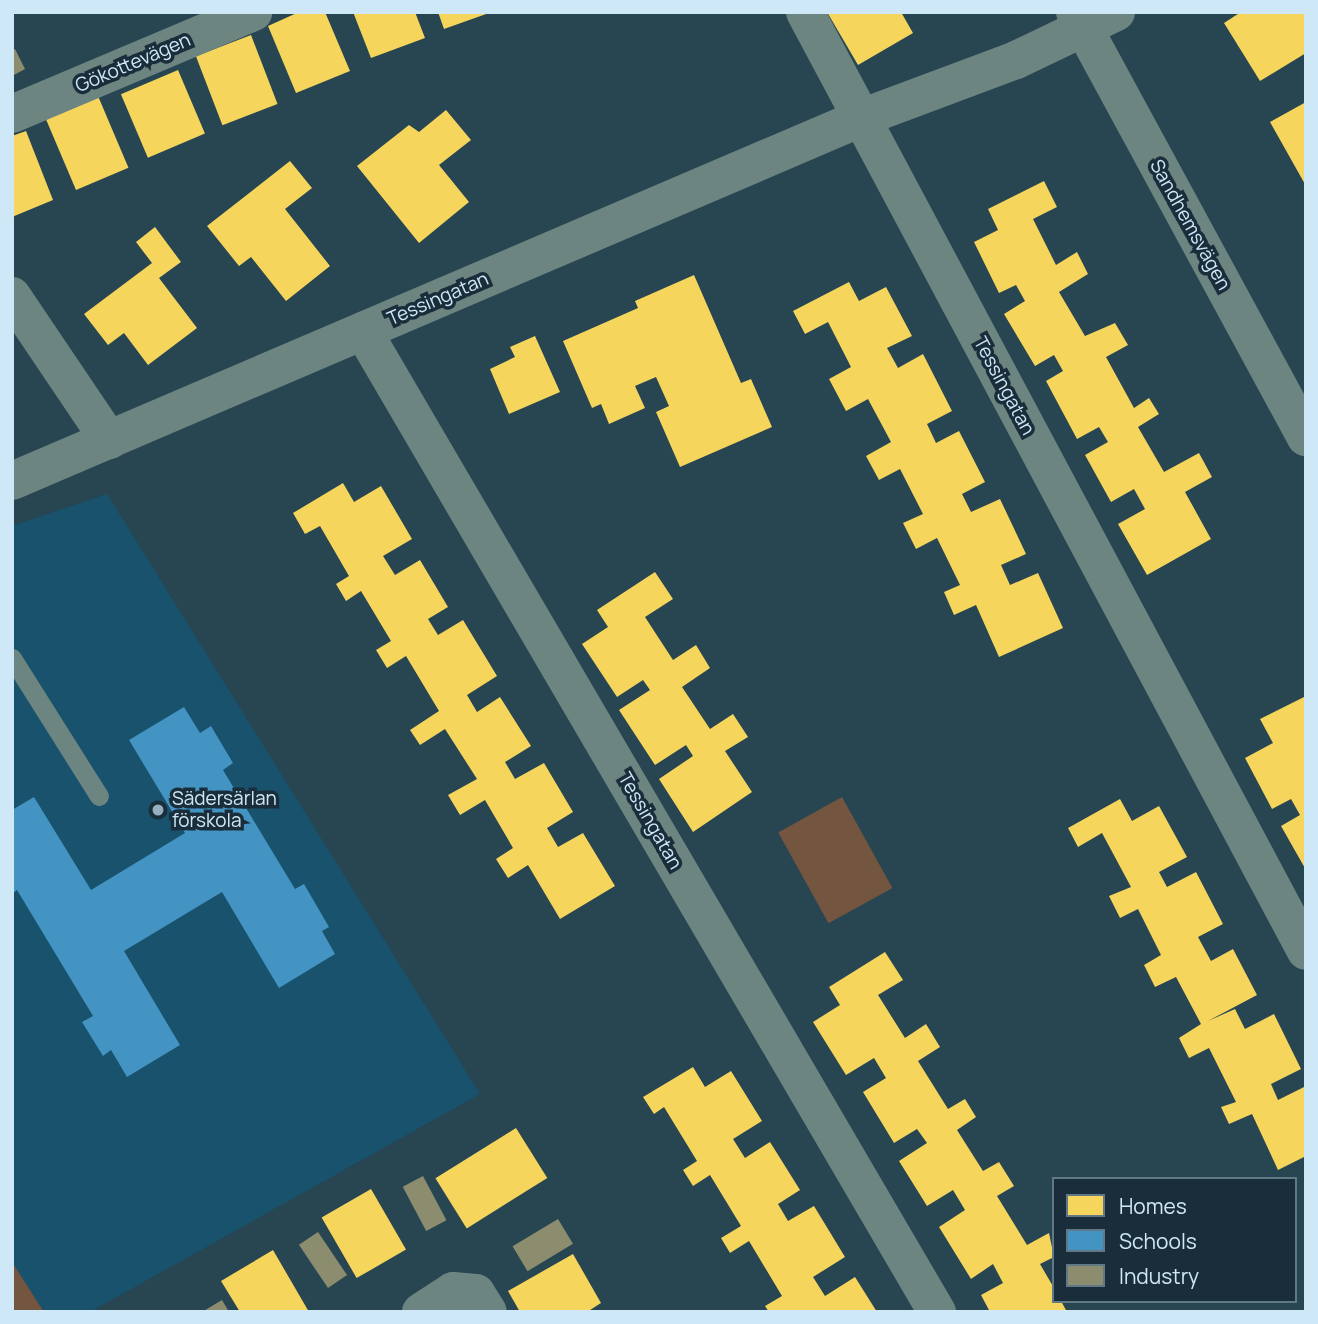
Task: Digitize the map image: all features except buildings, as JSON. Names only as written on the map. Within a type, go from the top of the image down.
[{"type":"street","name":"Gökottevägen","points":[[12,114],[253,12]]},
{"type":"street","points":[[804,12],[861,118]]},
{"type":"street","name":"Tessingatan","points":[[12,481],[1092,18]]},
{"type":"street","name":"Sandhemsvägen","points":[[1092,18],[1306,437]]},
{"type":"street","name":"Tessingatan","points":[[861,118],[1306,951]]},
{"type":"street","points":[[12,296],[109,440]]},
{"type":"street","name":"Tessingatan","points":[[363,331],[937,1312]]},
{"type":"street","points":[[421,1312],[453,1291],[476,1293],[488,1312]]},
{"type":"lane","points":[[12,658],[99,796]]},
{"type":"shaded area","name":"Sädersärlan förskola","points":[[107,494],[480,1094],[90,1312],[44,1312],[12,1262],[12,526]]},
{"type":"shaded area","points":[[842,797],[892,888],[829,923],[778,832]]},
{"type":"shaded area","points":[[12,1262],[44,1312],[12,1312]]},
{"type":"place","name":"Sädersärlan förskola","points":[[158,810]]}]
